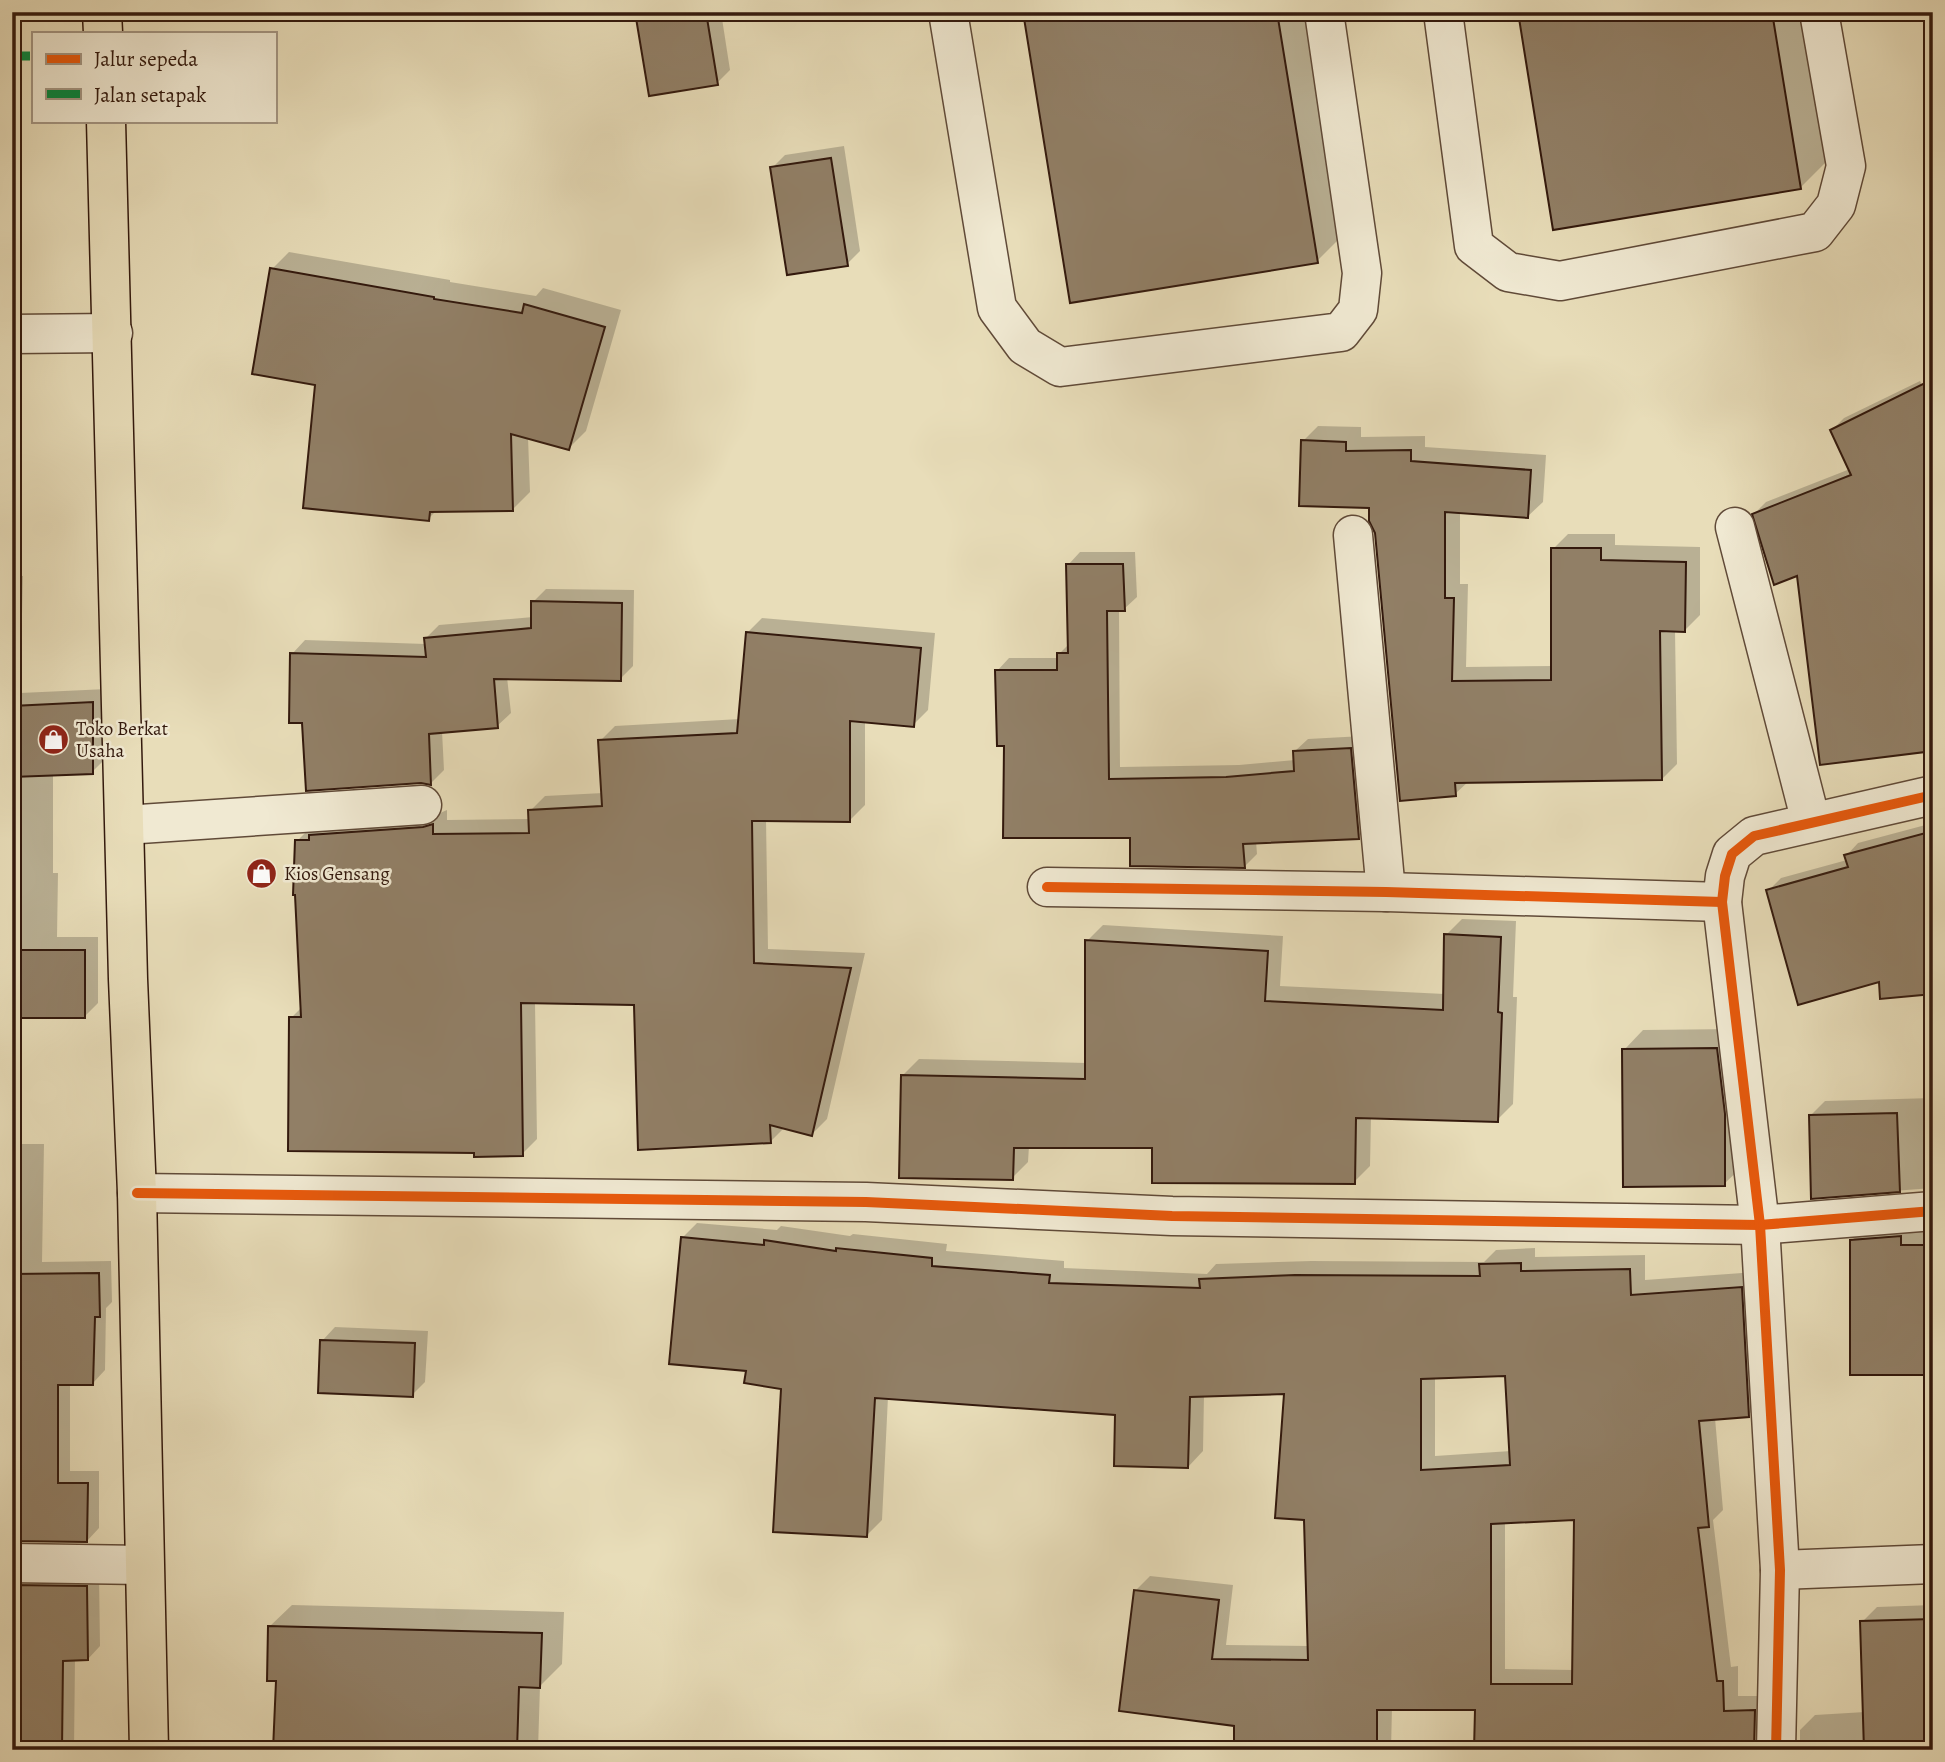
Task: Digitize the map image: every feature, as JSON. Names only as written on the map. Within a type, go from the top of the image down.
[{"type":"highway","points":[[102,12],[103,32]]},
{"type":"highway","points":[[106,122],[128,978],[137,1193],[149,1750]]},
{"type":"street","points":[[948,12],[997,309],[1025,346],[1060,367],[1341,332],[1358,310],[1362,273],[1324,12]]},
{"type":"street","points":[[1443,12],[1474,246],[1508,272],[1560,281],[1815,232],[1836,205],[1846,166],[1819,12]]},
{"type":"street","points":[[12,334],[113,333]]},
{"type":"street","points":[[1735,527],[1811,822]]},
{"type":"street","points":[[1353,535],[1386,892]]},
{"type":"street","points":[[1776,1750],[1780,1570],[1760,1225],[1722,902],[1725,876],[1732,854],[1754,836],[1933,794]]},
{"type":"street","points":[[125,825],[422,805]]},
{"type":"street","points":[[1047,887],[1386,892],[1722,902]]},
{"type":"street","points":[[137,1193],[866,1202],[1172,1216],[1760,1225],[1933,1211]]},
{"type":"street","points":[[12,1563],[143,1565]]},
{"type":"street","points":[[1780,1570],[1933,1564]]},
{"type":"building","points":[[635,12],[706,12],[718,85],[649,96]]},
{"type":"building","points":[[1023,12],[1277,12],[1318,263],[1070,303]]},
{"type":"building","points":[[1518,12],[1772,12],[1801,189],[1553,230]]},
{"type":"building","points":[[831,158],[848,266],[787,275],[770,167]]},
{"type":"building","points":[[270,268],[522,313],[524,304],[605,327],[569,450],[511,434],[513,511],[430,512],[429,521],[303,508],[315,385],[252,374]]},
{"type":"building","points":[[1933,379],[1933,751],[1820,765],[1797,576],[1774,585],[1752,514],[1851,475],[1830,430]]},
{"type":"building","points":[[1301,440],[1346,442],[1346,451],[1411,450],[1411,461],[1531,470],[1528,518],[1445,512],[1445,598],[1454,598],[1452,681],[1551,680],[1551,548],[1601,548],[1601,560],[1686,562],[1685,632],[1660,631],[1662,780],[1455,783],[1456,796],[1400,801],[1375,533],[1369,521],[1369,508],[1299,506]]},
{"type":"building","points":[[1066,564],[1123,564],[1125,611],[1107,611],[1109,779],[1226,777],[1294,771],[1293,751],[1351,748],[1359,839],[1243,844],[1245,868],[1130,866],[1130,838],[1003,838],[1004,746],[997,746],[995,670],[1057,670],[1057,653],[1068,653]]},
{"type":"building","points":[[531,601],[622,603],[621,681],[494,679],[498,728],[429,734],[431,785],[421,783],[306,791],[302,723],[289,723],[290,653],[426,657],[424,638],[531,628]]},
{"type":"building","points":[[746,632],[921,648],[914,727],[850,721],[850,822],[752,821],[754,963],[851,968],[812,1136],[770,1125],[771,1143],[638,1150],[634,1005],[521,1003],[523,1156],[288,1151],[289,1017],[301,1017],[293,895],[295,840],[309,840],[309,835],[423,827],[433,824],[433,834],[529,833],[528,810],[602,806],[598,740],[737,733]]},
{"type":"building","name":"Toko Berkat Usaha","points":[[93,702],[93,774],[12,777],[12,706]]},
{"type":"building","points":[[1933,831],[1933,994],[1880,999],[1879,982],[1798,1005],[1766,890],[1848,867],[1844,855]]},
{"type":"building","points":[[1444,934],[1501,937],[1498,1012],[1502,1013],[1498,1122],[1356,1118],[1355,1184],[1152,1183],[1152,1148],[1014,1148],[1013,1180],[899,1178],[901,1075],[1085,1079],[1085,940],[1268,951],[1265,1001],[1443,1010]]},
{"type":"building","points":[[12,950],[85,950],[85,1018],[12,1018]]},
{"type":"building","points":[[1717,1048],[1725,1114],[1725,1186],[1623,1187],[1622,1049]]},
{"type":"building","points":[[1897,1113],[1900,1192],[1811,1199],[1809,1115]]},
{"type":"building","points":[[1901,1236],[1901,1245],[1933,1245],[1933,1375],[1850,1375],[1850,1240]]},
{"type":"building","points":[[681,1237],[764,1245],[764,1240],[836,1251],[836,1248],[932,1258],[932,1266],[1050,1275],[1049,1283],[1200,1288],[1199,1279],[1295,1275],[1480,1276],[1479,1264],[1521,1263],[1521,1271],[1630,1269],[1631,1295],[1742,1287],[1749,1417],[1699,1421],[1709,1527],[1698,1528],[1717,1681],[1723,1681],[1724,1711],[1755,1710],[1754,1750],[1474,1750],[1475,1710],[1377,1710],[1377,1750],[1234,1750],[1234,1726],[1119,1711],[1134,1590],[1219,1600],[1212,1659],[1308,1660],[1304,1520],[1275,1518],[1284,1394],[1190,1397],[1188,1468],[1114,1466],[1115,1415],[875,1398],[867,1537],[773,1532],[781,1389],[744,1383],[746,1371],[669,1364]],"holes":[[[1505,1376],[1510,1465],[1421,1470],[1421,1379]],[[1574,1520],[1572,1684],[1491,1684],[1491,1524]]]},
{"type":"building","points":[[99,1273],[100,1317],[95,1317],[93,1385],[58,1385],[58,1483],[88,1483],[87,1542],[12,1541],[12,1274]]},
{"type":"building","points":[[320,1340],[415,1343],[413,1397],[318,1393]]},
{"type":"building","points":[[12,1585],[87,1586],[88,1660],[63,1661],[62,1750],[12,1750]]},
{"type":"building","points":[[1933,1619],[1933,1750],[1864,1750],[1860,1621]]},
{"type":"building","points":[[268,1626],[542,1633],[540,1688],[519,1687],[517,1750],[273,1750],[276,1681],[267,1681]]},
{"type":"marked path","points":[[12,56],[32,56]]},
{"type":"cycle path","points":[[1776,1750],[1780,1570],[1760,1225],[1722,902],[1725,876],[1732,854],[1754,836],[1933,795]]},
{"type":"cycle path","points":[[1047,887],[1386,892],[1722,902]]},
{"type":"cycle path","points":[[137,1193],[866,1202],[1172,1216],[1760,1225],[1933,1211]]},
{"type":"place","name":"Toko Berkat Usaha","points":[[53,740]]},
{"type":"place","name":"Kios Gensang","points":[[261,874]]}]
